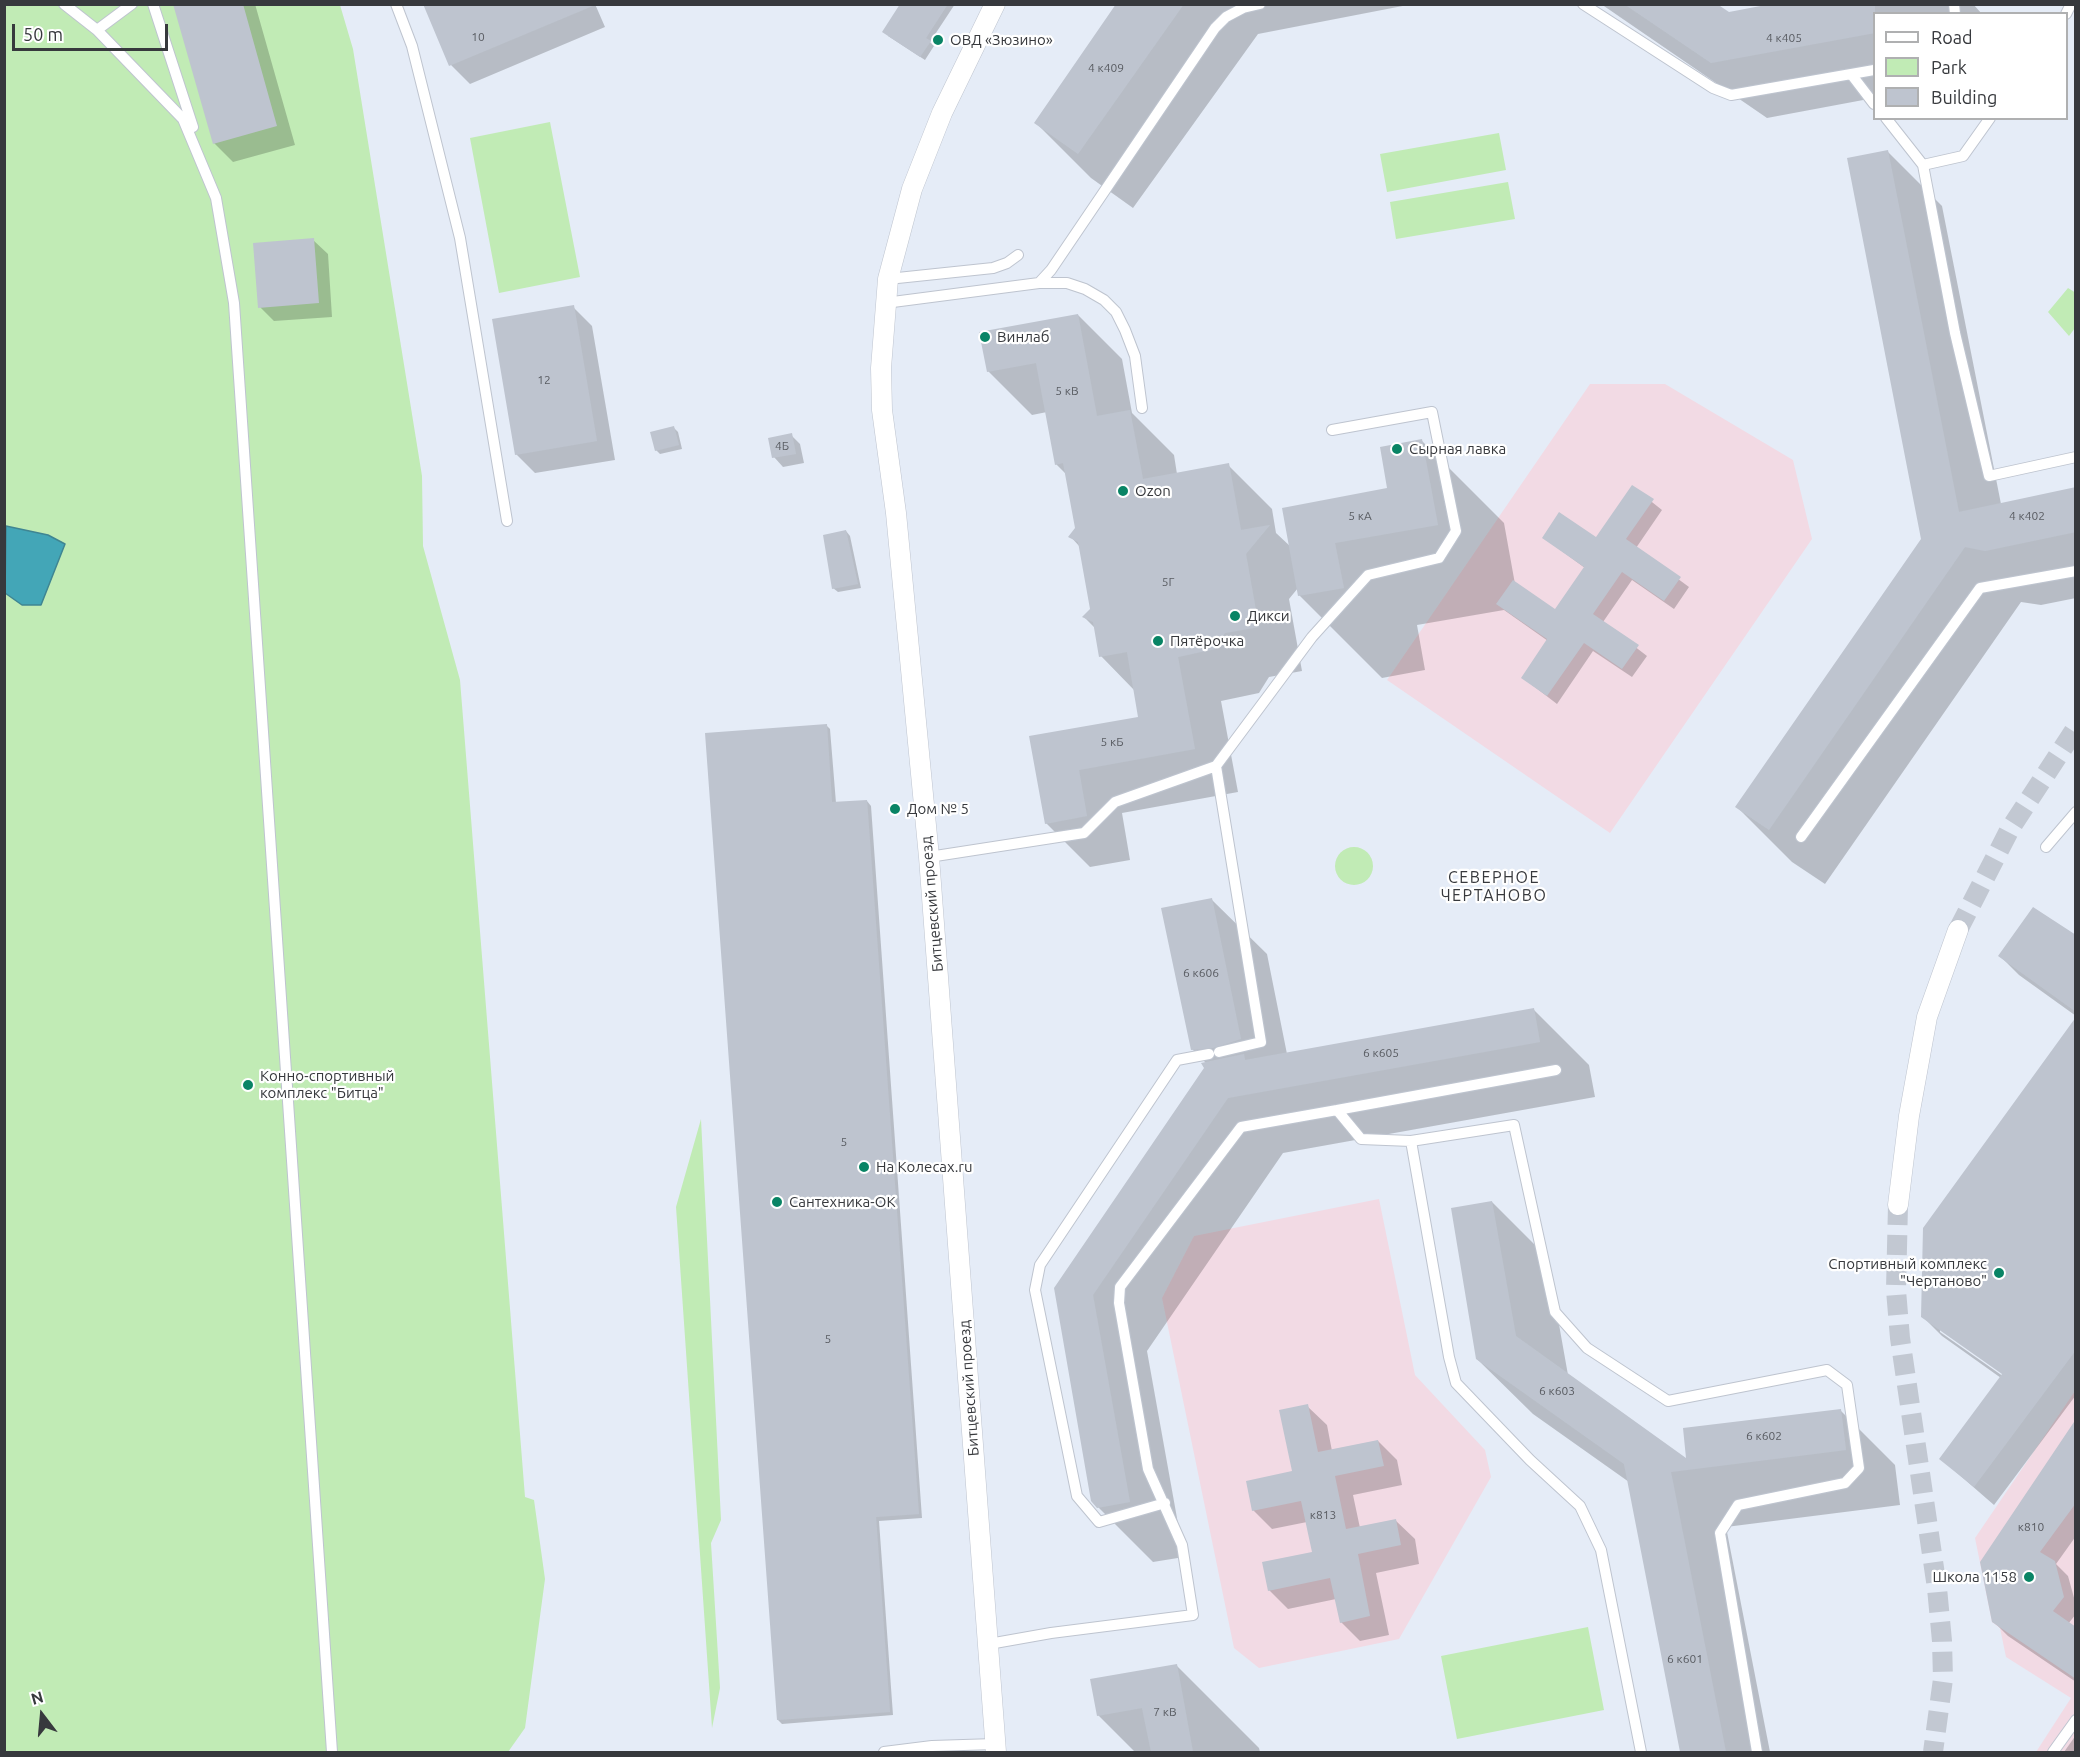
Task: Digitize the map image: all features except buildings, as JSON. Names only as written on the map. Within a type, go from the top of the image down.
[{"type":"street","name":"Битцевский проезд","points":[[995,4],[924,154],[899,233],[888,279],[881,368],[882,410],[896,513],[929,857],[996,1748]]},
{"type":"street","points":[[1898,1205],[1909,1116],[1927,1017],[1958,930]]},
{"type":"lane","points":[[64,4],[97,30],[183,119],[216,198]]},
{"type":"lane","points":[[97,30],[132,4]]},
{"type":"lane","points":[[153,4],[216,198],[234,303],[332,1752]]},
{"type":"lane","points":[[396,4],[412,46],[460,238],[507,521]]},
{"type":"lane","points":[[1039,283],[1051,270],[1215,28],[1226,17],[1243,8],[1260,4]]},
{"type":"lane","points":[[1583,4],[1713,88],[1731,95],[1873,70]]},
{"type":"lane","points":[[1851,74],[1873,102]]},
{"type":"lane","points":[[1888,120],[1923,165],[1950,311],[1989,476],[2076,457]]},
{"type":"lane","points":[[1923,165],[1963,156],[1989,120]]},
{"type":"lane","points":[[888,279],[993,267],[1007,263],[1018,255]]},
{"type":"lane","points":[[885,303],[1039,283],[1067,283],[1085,289],[1104,300],[1116,312],[1135,356],[1142,408]]},
{"type":"lane","points":[[929,857],[1084,833],[1115,802],[1216,766],[1312,637],[1368,575],[1439,558],[1456,531],[1432,412],[1332,430]]},
{"type":"lane","points":[[1801,837],[1980,588],[2076,571]]},
{"type":"lane","points":[[1165,1503],[1099,1522],[1077,1496],[1035,1290],[1040,1265],[1177,1060],[1261,1042],[1216,766]]},
{"type":"lane","points":[[2046,847],[2076,812]]},
{"type":"lane","points":[[989,1644],[1051,1633],[1193,1615],[1182,1545],[1148,1469],[1119,1303],[1120,1287],[1241,1127],[1556,1070]]},
{"type":"lane","points":[[1337,1110],[1361,1139],[1411,1141],[1514,1125],[1555,1312],[1587,1348],[1668,1401],[1827,1370],[1847,1385],[1859,1468],[1845,1483],[1738,1505],[1720,1533],[1757,1752]]},
{"type":"lane","points":[[1411,1141],[1449,1358],[1456,1383],[1530,1460],[1580,1506],[1601,1550],[1641,1752]]},
{"type":"lane","points":[[2053,1752],[2076,1720]]},
{"type":"lane","points":[[884,1752],[932,1746],[996,1748]]},
{"type":"shaded area","points":[[1590,384],[1665,384],[1793,460],[1812,539],[1610,833],[1387,680]]},
{"type":"shaded area","points":[[1379,1199],[1415,1375],[1485,1450],[1491,1477],[1399,1639],[1259,1668],[1234,1648],[1162,1298],[1194,1236]]},
{"type":"shaded area","name":"Школа 1158","points":[[2075,1391],[2075,1752],[2036,1752],[2071,1698],[2006,1657],[2000,1628],[1992,1622],[1975,1538]]},
{"type":"green space","name":"Конно-спортивный комплекс \"Битца\"","points":[[5,5],[340,5],[353,49],[422,476],[423,546],[460,680],[525,1497],[534,1500],[545,1579],[525,1728],[508,1752],[5,1752]]},
{"type":"green space","points":[[550,122],[580,277],[499,293],[470,138]]},
{"type":"green space","points":[[1499,133],[1506,170],[1387,192],[1380,154]]},
{"type":"green space","points":[[1508,182],[1515,219],[1396,239],[1390,202]]},
{"type":"green space","points":[[2068,288],[2076,293],[2075,328],[2069,336],[2048,312]]},
{"type":"green space","points":[[1354,847],[1361,848],[1367,853],[1372,859],[1372,873],[1367,879],[1361,884],[1354,885],[1347,884],[1341,879],[1336,873],[1335,866],[1336,859],[1341,853],[1347,848]]},
{"type":"green space","points":[[701,1119],[721,1520],[711,1543],[720,1688],[712,1728],[676,1207]]},
{"type":"green space","points":[[1588,1627],[1604,1710],[1457,1739],[1441,1656]]},
{"type":"water","points":[[6,526],[48,535],[65,544],[41,605],[22,605],[5,593]]},
{"type":"tunnel","points":[[1958,930],[2010,829],[2076,728]]},
{"type":"tunnel","points":[[1898,1205],[1896,1290],[1900,1338],[1937,1588],[1942,1641],[1943,1679],[1933,1752]]},
{"type":"place","name":"ОВД «Зюзино»","points":[[938,40]]},
{"type":"place","name":"Винлаб","points":[[985,337]]},
{"type":"place","name":"Сырная лавка","points":[[1397,449]]},
{"type":"place","name":"Ozon","points":[[1123,491]]},
{"type":"place","name":"Дикси","points":[[1235,616]]},
{"type":"place","name":"Пятёрочка","points":[[1158,641]]},
{"type":"place","name":"Дом № 5","points":[[895,809]]},
{"type":"place","name":"Конно-спортивный комплекс \"Битца\"","points":[[248,1085]]},
{"type":"place","name":"На Колесах.ru","points":[[864,1167]]},
{"type":"place","name":"Сантехника-ОК","points":[[777,1202]]},
{"type":"place","name":"Спортивный комплекс \"Чертаново\"","points":[[1999,1273]]},
{"type":"place","name":"Школа 1158","points":[[2029,1577]]},
{"type":"district","name":"СЕВЕРНОЕ ЧЕРТАНОВО","points":[[1494,887]]}]
